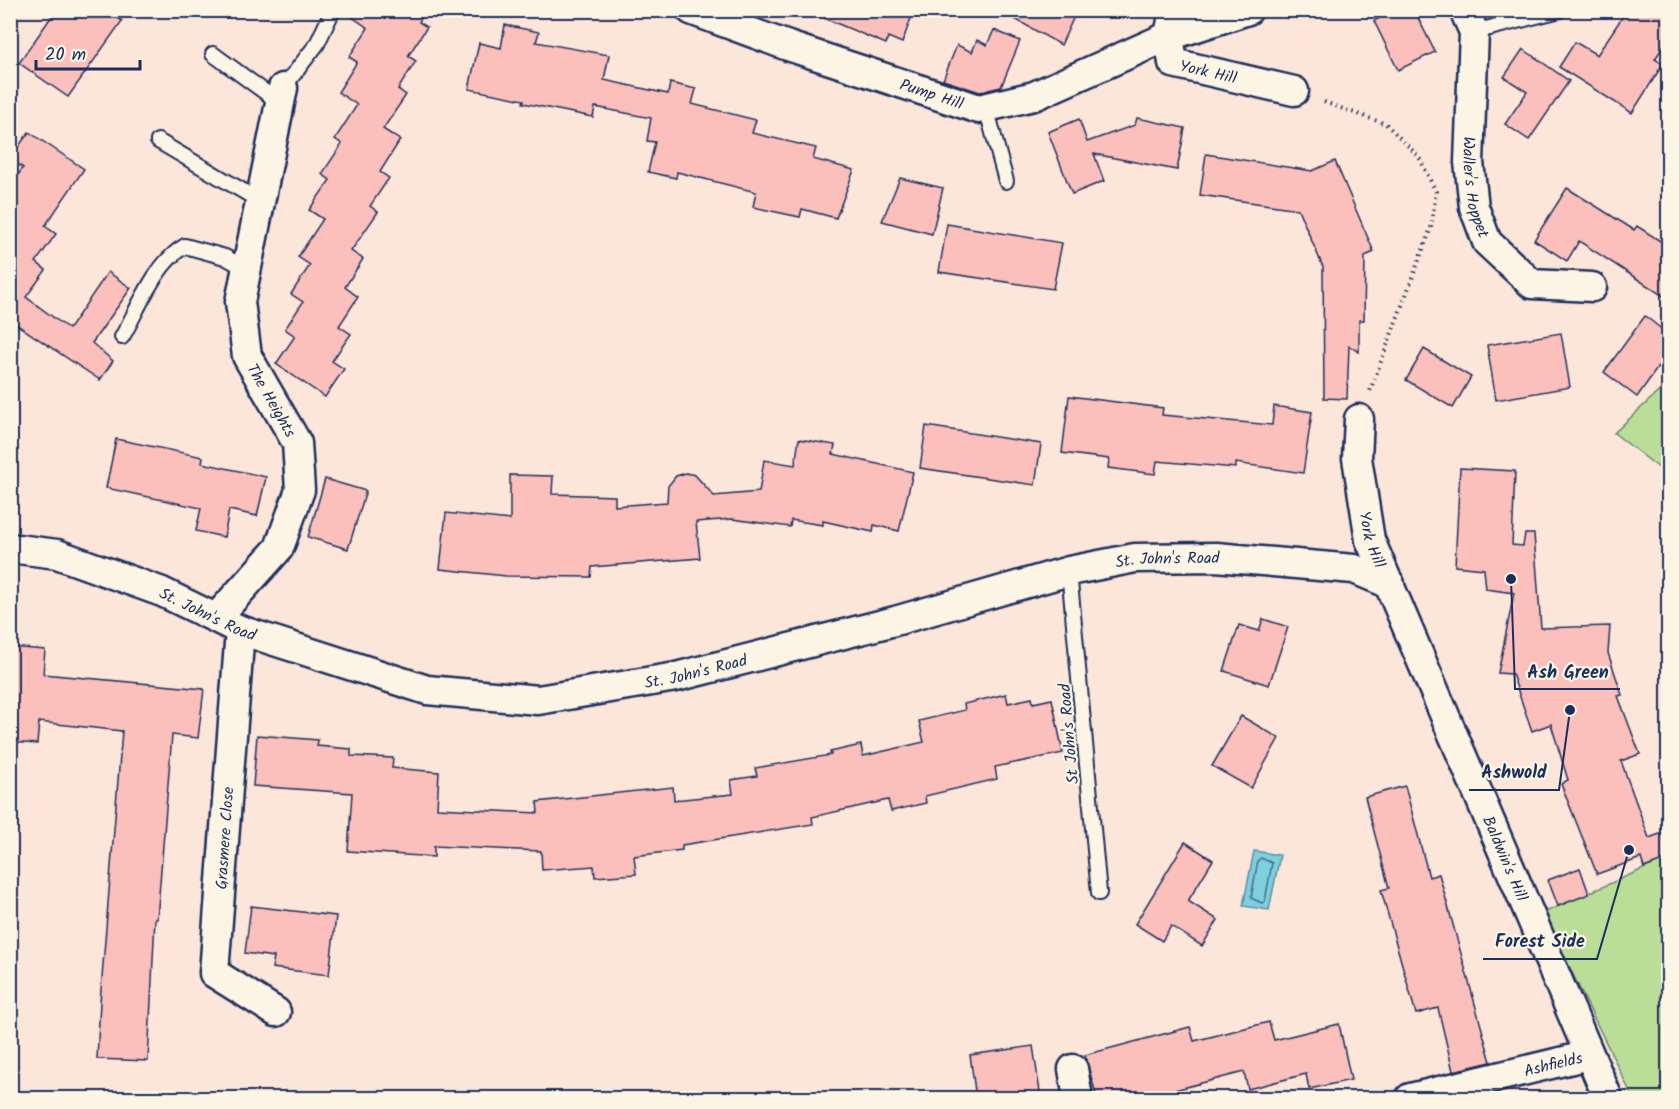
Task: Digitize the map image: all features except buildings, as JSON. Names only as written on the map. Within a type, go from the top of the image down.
[{"type":"street","name":"Pump Hill","points":[[691,10],[799,50],[979,109],[1034,96],[1171,23],[1248,10]]},
{"type":"street","name":"Waller's Hoppet","points":[[1469,21],[1469,162],[1474,207],[1487,242],[1532,285],[1592,287]]},
{"type":"street","name":"York Hill","points":[[1171,23],[1173,63],[1294,91]]},
{"type":"street","name":"The Heights","points":[[229,623],[279,548],[300,489],[297,443],[247,356],[240,302],[282,96]]},
{"type":"street","name":"York Hill","points":[[1359,419],[1357,458],[1370,540],[1390,584]]},
{"type":"street","name":"St. John's Road","points":[[10,548],[57,554],[162,592],[229,623],[427,690],[538,700],[676,677],[895,621],[1069,571],[1135,558],[1216,557],[1354,569],[1390,584]]},
{"type":"street","name":"Baldwin's Hill","points":[[1390,584],[1608,1098]]},
{"type":"street","name":"Grasmere Close","points":[[229,623],[214,974],[276,1012]]},
{"type":"street","name":"Ashfields","points":[[1410,1098],[1589,1055]]},
{"type":"street","points":[[1073,1069],[1077,1098]]},
{"type":"lane","points":[[213,54],[282,96],[317,44],[333,10]]},
{"type":"lane","points":[[1469,21],[1560,10]]},
{"type":"lane","points":[[986,107],[1006,181]]},
{"type":"lane","points":[[158,141],[260,201]]},
{"type":"lane","points":[[122,337],[159,272],[177,250],[185,246],[193,247],[247,268]]},
{"type":"lane","name":"St John's Road","points":[[1069,571],[1099,893]]},
{"type":"path","points":[[1294,91],[1386,124],[1419,157],[1436,192],[1431,228],[1359,419]]},
{"type":"green space","points":[[1668,383],[1668,475],[1614,433]]},
{"type":"green space","points":[[1668,858],[1668,1098],[1633,1098],[1543,913]]},
{"type":"water","points":[[1254,851],[1280,855],[1269,910],[1243,906]]},
{"type":"place","name":"Ash Green","points":[[1511,579]]},
{"type":"place","name":"Ashwold","points":[[1570,710]]},
{"type":"place","name":"Forest Side","points":[[1629,850]]}]
